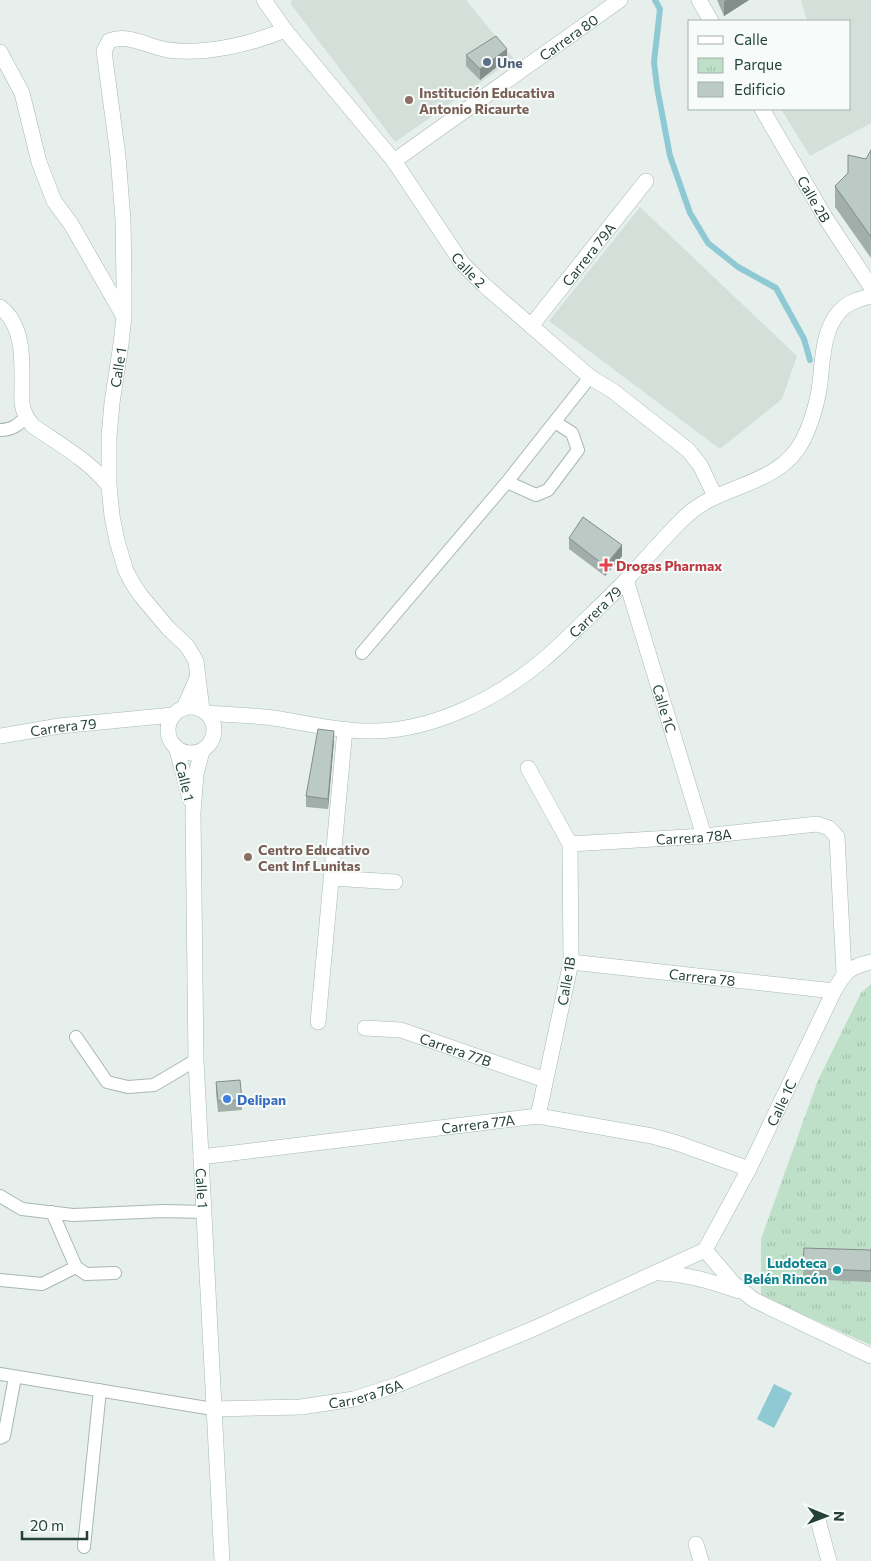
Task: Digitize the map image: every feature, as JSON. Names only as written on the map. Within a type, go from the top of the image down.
[{"type":"street","name":"Calle 2","points":[[264,0],[285,30],[394,161],[462,263],[484,285],[590,377],[613,391],[688,450],[700,465],[715,496]]},
{"type":"street","name":"Carrera 80","points":[[394,161],[619,0]]},
{"type":"street","points":[[699,0],[710,20]]},
{"type":"street","name":"Calle 1","points":[[205,712],[196,660],[187,646],[168,628],[141,596],[126,571],[112,516],[109,437],[124,316],[123,220],[118,156],[104,58],[106,45],[115,38],[131,40],[152,47],[190,51],[230,47],[262,39],[285,30]]},
{"type":"street","points":[[0,52],[22,94],[40,162],[54,201],[71,224],[124,316]]},
{"type":"street","name":"Calle 2B","points":[[763,110],[825,217],[871,286]]},
{"type":"street","name":"Carrera 79A","points":[[531,326],[646,181]]},
{"type":"street","name":"Carrera 79","points":[[205,712],[345,729],[375,731],[404,729],[457,712],[490,696],[522,677],[543,660],[626,580],[685,516],[715,496],[765,477],[786,463],[802,442],[813,418],[819,391],[823,357],[832,323],[839,312],[848,304],[871,296]]},
{"type":"street","points":[[0,307],[13,321],[18,335],[21,350],[22,403],[26,416],[33,426],[92,467],[110,486]]},
{"type":"street","name":"Calle 1C","points":[[626,580],[704,836]]},
{"type":"street","points":[[198,676],[168,727],[168,733],[177,750],[189,754],[202,752],[214,737],[247,716]]},
{"type":"street","points":[[178,711],[190,707],[205,712],[214,724],[214,737]]},
{"type":"street","name":"Carrera 79","points":[[0,736],[59,726],[127,720],[178,711]]},
{"type":"street","name":"Carrera 79","points":[[127,720],[168,733]]},
{"type":"street","points":[[318,1022],[345,729]]},
{"type":"street","name":"Calle 1","points":[[177,750],[193,813]]},
{"type":"street","name":"Calle 1","points":[[202,752],[196,774],[193,813],[196,1060],[222,1561]]},
{"type":"street","points":[[528,768],[570,844]]},
{"type":"street","name":"Carrera 78A","points":[[570,844],[704,836],[817,824],[829,828],[837,837],[844,973]]},
{"type":"street","name":"Calle 1B","points":[[538,1116],[572,962],[570,844]]},
{"type":"street","points":[[332,878],[395,882]]},
{"type":"street","name":"Carrera 78","points":[[572,962],[834,991]]},
{"type":"street","points":[[844,973],[853,967],[868,963]]},
{"type":"street","name":"Calle 1C","points":[[706,1250],[749,1169],[844,973]]},
{"type":"street","name":"Carrera 77B","points":[[365,1028],[401,1030],[545,1080]]},
{"type":"street","name":"Carrera 77A","points":[[201,1157],[538,1116],[678,1142],[749,1169]]},
{"type":"street","points":[[706,1250],[722,1271],[754,1300],[871,1356]]},
{"type":"street","name":"Carrera 76A","points":[[213,1409],[301,1407],[354,1399],[397,1385],[533,1329],[706,1250]]},
{"type":"street","points":[[656,1273],[677,1274],[705,1279],[743,1292]]},
{"type":"street","points":[[818,1520],[829,1561]]},
{"type":"street","points":[[696,1544],[701,1561]]},
{"type":"lane","points":[[362,653],[507,482],[590,377]]},
{"type":"lane","points":[[0,430],[14,427],[26,416]]},
{"type":"lane","points":[[507,482],[536,495],[548,490],[578,450],[572,433],[555,422]]},
{"type":"lane","points":[[76,1036],[107,1082],[128,1087],[154,1086],[196,1060]]},
{"type":"lane","points":[[0,1196],[22,1209],[73,1214],[164,1211],[204,1212]]},
{"type":"lane","points":[[52,1212],[76,1267],[86,1274],[115,1273]]},
{"type":"lane","points":[[0,1280],[42,1284],[76,1267]]},
{"type":"lane","name":"Carrera 76A","points":[[0,1374],[213,1409]]},
{"type":"lane","points":[[0,1438],[4,1436],[15,1377]]},
{"type":"lane","points":[[84,1547],[100,1390]]},
{"type":"shaded area","name":"Institución Educativa Antonio Ricaurte","points":[[292,0],[466,0],[514,59],[395,142],[290,3]]},
{"type":"shaded area","points":[[871,0],[871,123],[810,156],[782,110],[851,110],[851,20],[807,20],[801,1]]},
{"type":"shaded area","points":[[640,207],[797,356],[782,399],[720,449],[549,321]]},
{"type":"green space","points":[[871,984],[871,1345],[761,1296],[761,1239],[818,1080],[861,993]]},
{"type":"water","points":[[774,1384],[792,1393],[774,1428],[757,1419]]},
{"type":"building","points":[[496,36],[507,49],[480,69],[466,55]]},
{"type":"building","points":[[871,150],[871,237],[835,186],[848,173],[848,155],[866,159]]},
{"type":"building","points":[[583,517],[622,545],[605,566],[569,538]]},
{"type":"building","points":[[318,729],[334,731],[328,799],[306,796]]},
{"type":"building","points":[[240,1080],[242,1100],[218,1101],[216,1082]]},
{"type":"building","points":[[804,1248],[871,1250],[871,1271],[803,1268]]},
{"type":"waterway","points":[[655,0],[660,9],[654,62],[657,87],[670,156],[690,213],[708,243],[738,267],[776,288],[804,339],[810,360]]},
{"type":"place","name":"Une","points":[[487,62]]},
{"type":"place","name":"Institución Educativa Antonio Ricaurte","points":[[409,100]]},
{"type":"place","name":"Drogas Pharmax","points":[[606,565]]},
{"type":"place","name":"Centro Educativo Cent Inf Lunitas","points":[[248,857]]},
{"type":"place","name":"Delipan","points":[[227,1099]]},
{"type":"place","name":"Ludoteca Belén Rincón","points":[[837,1270]]}]
